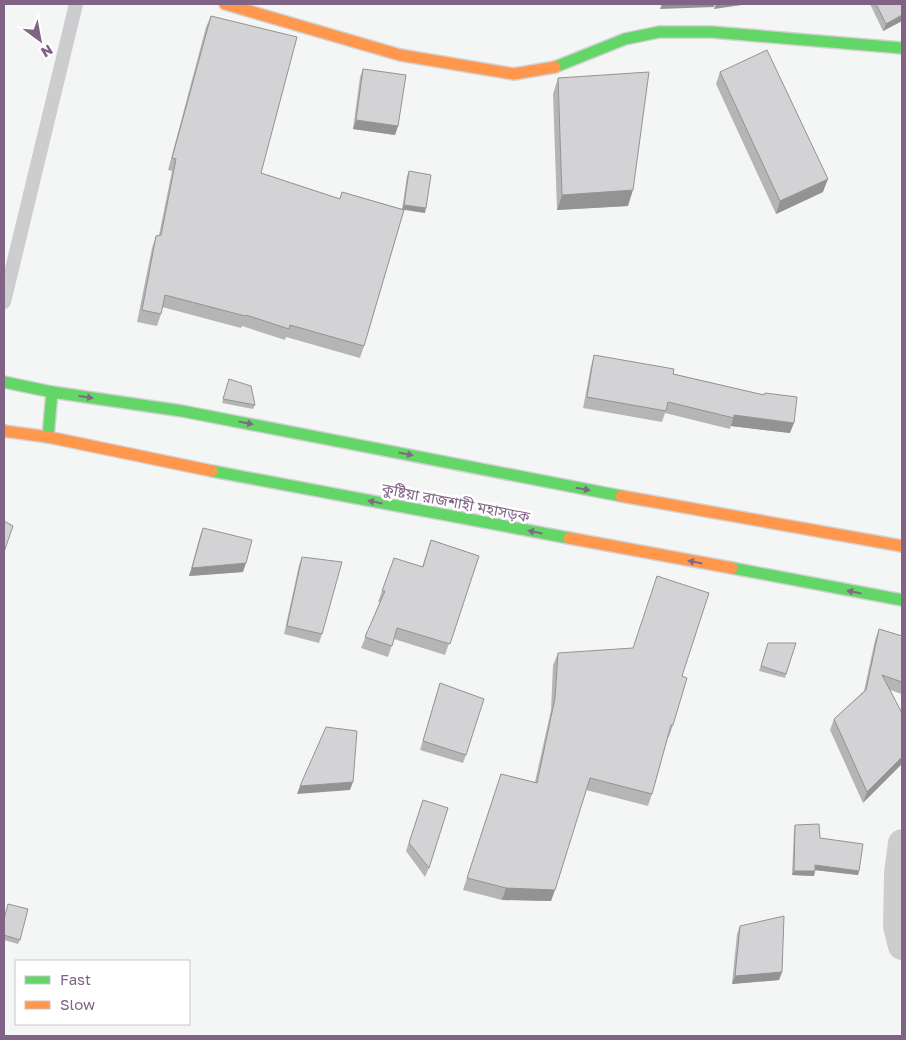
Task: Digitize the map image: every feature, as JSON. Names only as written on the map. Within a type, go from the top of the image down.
[{"type":"main road","points":[[225,4],[400,56],[514,74],[552,69],[625,39],[660,32],[712,32],[902,48]]},
{"type":"main road","points":[[4,382],[52,392],[182,411],[577,488],[902,546]]},
{"type":"main road","points":[[48,437],[52,392]]},
{"type":"main road","name":"কুষ্টিয়া রাজশাহী মহাসড়ক","points":[[4,431],[48,437],[188,467],[902,600]]},
{"type":"street","points":[[902,843],[898,873],[897,926],[902,946]]},
{"type":"lane","points":[[4,302],[76,4]]},
{"type":"building","points":[[876,4],[902,4],[902,15],[886,24]]},
{"type":"building","points":[[211,16],[297,37],[261,173],[340,199],[342,192],[404,210],[364,346],[290,325],[289,329],[246,315],[165,295],[161,314],[142,310],[156,236],[161,235],[176,159],[172,158]]},
{"type":"building","points":[[767,50],[828,179],[780,201],[720,72]]},
{"type":"building","points":[[363,69],[406,75],[398,126],[356,120]]},
{"type":"building","points":[[649,72],[633,190],[562,195],[558,78]]},
{"type":"building","points":[[409,171],[431,175],[426,208],[404,205]]},
{"type":"building","points":[[594,355],[674,369],[673,374],[764,395],[765,393],[797,397],[794,423],[734,415],[734,418],[668,402],[666,411],[587,397]]},
{"type":"building","points":[[229,379],[251,386],[255,405],[223,399]]},
{"type":"building","points":[[4,521],[13,526],[4,552]]},
{"type":"building","points":[[203,528],[252,540],[246,563],[192,568]]},
{"type":"building","points":[[431,540],[479,556],[450,644],[397,628],[392,646],[365,637],[385,591],[382,591],[394,558],[423,567]]},
{"type":"building","points":[[302,557],[342,562],[322,634],[287,626]]},
{"type":"building","points":[[657,576],[709,593],[682,676],[687,678],[673,725],[671,725],[652,794],[590,778],[555,890],[506,888],[467,878],[501,774],[537,783],[555,698],[558,653],[633,648]]},
{"type":"building","points":[[879,629],[902,636],[902,682],[882,675],[902,713],[902,757],[867,792],[834,719],[866,690]]},
{"type":"building","points":[[768,643],[796,643],[786,674],[761,666]]},
{"type":"building","points":[[440,683],[484,699],[466,755],[423,741]]},
{"type":"building","points":[[326,727],[357,731],[353,782],[300,786]]},
{"type":"building","points":[[423,800],[448,808],[429,868],[409,843]]},
{"type":"building","points":[[819,824],[820,838],[863,844],[859,871],[815,865],[815,871],[794,871],[795,825]]},
{"type":"building","points":[[8,904],[28,909],[20,940],[4,935],[4,919]]},
{"type":"building","points":[[784,916],[782,972],[735,976],[740,926]]},
{"type":"traffic: fast","points":[[555,67],[625,39],[659,32],[712,32],[902,48]]},
{"type":"traffic: fast","points":[[4,382],[52,392],[182,411],[621,496]]},
{"type":"traffic: fast","points":[[48,437],[52,392]]},
{"type":"traffic: fast","points":[[212,471],[569,538]]},
{"type":"traffic: fast","points":[[732,568],[902,600]]},
{"type":"traffic: slow","points":[[225,4],[400,55],[514,74],[555,67]]},
{"type":"traffic: slow","points":[[4,431],[48,437],[212,471]]},
{"type":"traffic: slow","points":[[621,496],[902,546]]},
{"type":"traffic: slow","points":[[569,538],[732,568]]}]
